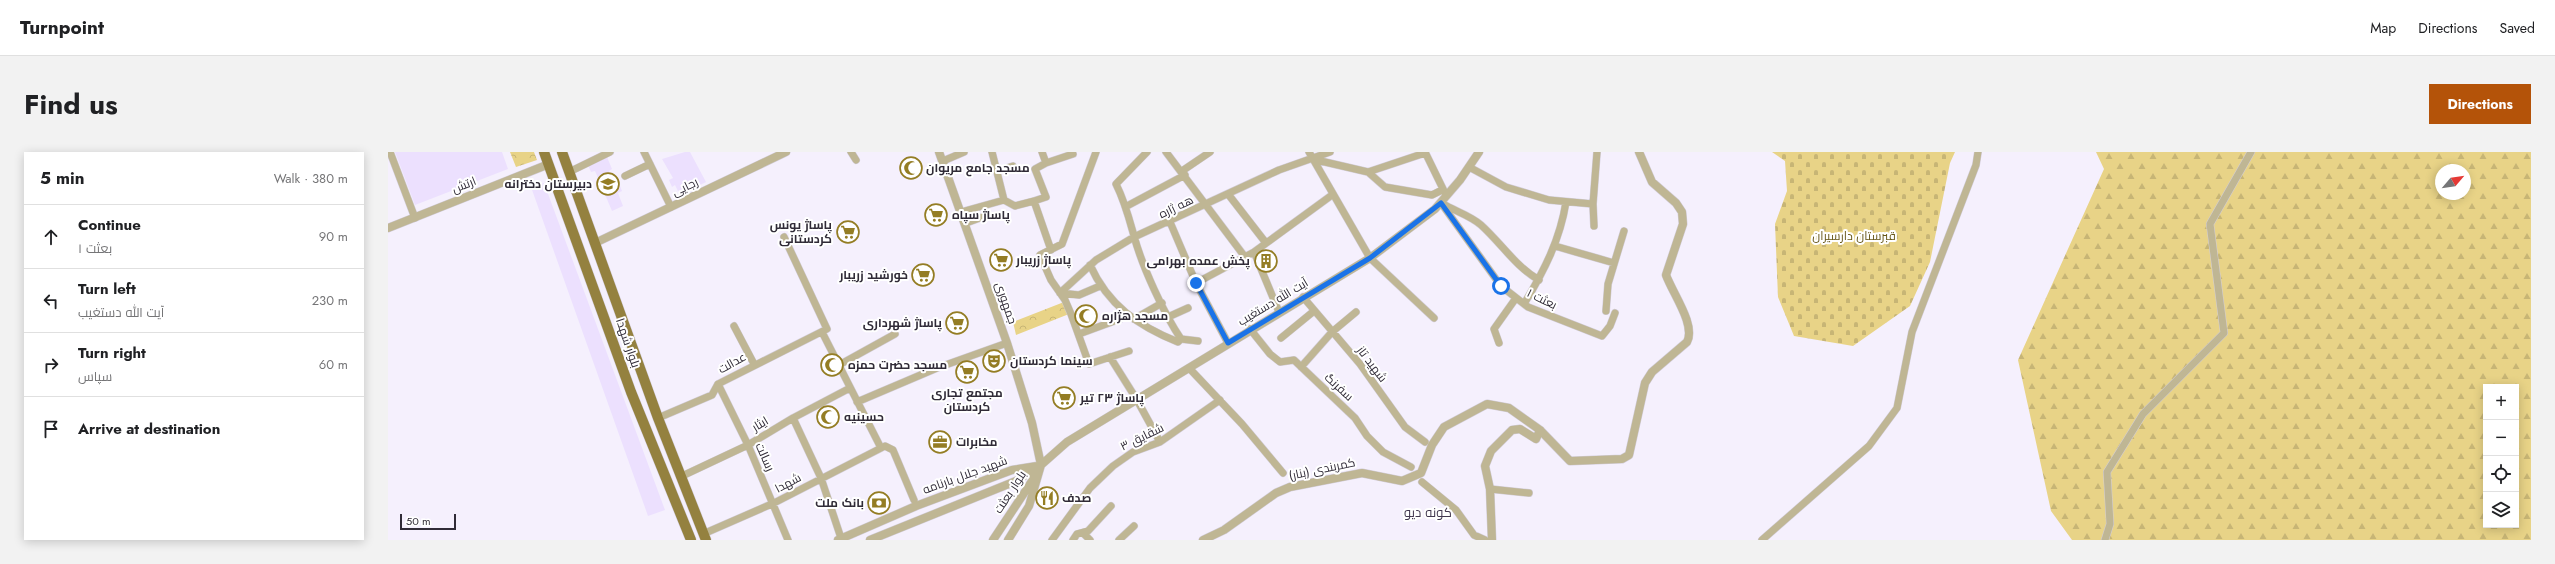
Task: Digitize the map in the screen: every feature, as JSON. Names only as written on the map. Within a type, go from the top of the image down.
[{"type":"main road","name":"بلوار شهدا","points":[[544,152],[631,392],[691,540]]},
{"type":"main road","name":"بلوار شهدا","points":[[562,152],[658,418],[704,537]]},
{"type":"street","points":[[390,152],[415,218]]},
{"type":"street","points":[[569,172],[610,152]]},
{"type":"street","points":[[644,152],[671,207]]},
{"type":"street","name":"رجایی","points":[[595,243],[783,152]]},
{"type":"street","points":[[851,152],[856,160]]},
{"type":"street","name":"جمهوری","points":[[939,152],[966,223],[1007,343],[1032,423],[1041,465]]},
{"type":"street","points":[[943,161],[964,152]]},
{"type":"street","points":[[992,152],[1004,200]]},
{"type":"street","points":[[1042,152],[1046,163]]},
{"type":"street","points":[[1096,152],[1062,244],[1040,255],[1051,280],[1060,293],[1079,334],[1089,364],[1129,351]]},
{"type":"street","points":[[1147,152],[1116,184],[1127,206],[1134,237],[1168,317],[1181,339]]},
{"type":"street","points":[[1166,152],[1245,257]]},
{"type":"street","points":[[1127,206],[1183,173],[1210,152]]},
{"type":"street","name":"هه ژاره","points":[[1060,293],[1090,266],[1134,237],[1170,222],[1310,155],[1330,152]]},
{"type":"street","points":[[1310,155],[1368,172],[1384,187],[1432,195],[1445,193],[1425,152],[1368,172]]},
{"type":"street","name":"آیت الله دستغیب","points":[[1041,465],[1067,442],[1138,400],[1250,329],[1370,258],[1441,203],[1445,193],[1470,167],[1479,152]]},
{"type":"street","points":[[1594,226],[1593,204],[1597,152]]},
{"type":"street","name":"کمربندی (بنار)","points":[[1203,540],[1224,530],[1276,493],[1290,487],[1362,473],[1402,481],[1421,473],[1432,445],[1444,427],[1487,404],[1509,408],[1540,430],[1570,461],[1622,459],[1629,456],[1645,383],[1652,372],[1687,342],[1690,336],[1688,322],[1666,275],[1683,224],[1682,212],[1676,203],[1652,182],[1639,152]]},
{"type":"street","points":[[1762,540],[1869,446],[1897,408],[1912,332],[1976,165],[1978,152]]},
{"type":"street","points":[[2105,540],[2110,524],[2107,472],[2143,414],[2224,333],[2210,224],[2251,152]]},
{"type":"street","points":[[961,212],[1004,200],[1015,206],[1046,197],[1035,169],[1046,163],[1073,154]]},
{"type":"street","points":[[1310,155],[1370,258],[1434,318]]},
{"type":"street","name":"ارتش","points":[[388,228],[549,164]]},
{"type":"street","points":[[625,176],[650,164]]},
{"type":"street","points":[[997,171],[1013,166]]},
{"type":"street","points":[[1470,167],[1506,187],[1549,200],[1593,204]]},
{"type":"street","points":[[1228,194],[1266,243]]},
{"type":"street","points":[[1196,283],[1254,252],[1332,195]]},
{"type":"street","points":[[1034,201],[1051,250]]},
{"type":"street","points":[[1524,304],[1539,280],[1555,246],[1563,220],[1566,202]]},
{"type":"street","points":[[1441,203],[1480,224],[1512,255],[1525,272],[1539,280]]},
{"type":"street","name":"بعثت ۱","points":[[1441,203],[1501,286],[1524,304],[1602,336],[1610,326],[1615,313]]},
{"type":"street","points":[[966,223],[988,215]]},
{"type":"street","points":[[1170,222],[1196,283],[1228,343]]},
{"type":"street","points":[[1606,311],[1608,284],[1624,231]]},
{"type":"street","points":[[784,237],[827,329],[822,332],[881,448],[888,446],[893,450],[914,500]]},
{"type":"street","points":[[1555,246],[1614,263]]},
{"type":"street","points":[[1254,252],[1279,312]]},
{"type":"street","points":[[1090,266],[1100,286],[1131,318],[1165,337],[1178,342],[1181,339],[1198,341]]},
{"type":"street","points":[[1060,293],[1079,295],[1100,286]]},
{"type":"street","name":"شهید تاز","points":[[1303,297],[1360,364],[1405,427],[1425,442]]},
{"type":"street","points":[[1499,344],[1494,329],[1516,298]]},
{"type":"street","points":[[1079,334],[1131,318],[1162,303]]},
{"type":"street","points":[[1168,317],[1188,308]]},
{"type":"street","points":[[1281,338],[1314,311]]},
{"type":"street","points":[[1301,367],[1332,332],[1356,312]]},
{"type":"street","points":[[734,326],[754,364]]},
{"type":"street","name":"سفرنگ","points":[[1250,329],[1270,354],[1280,362],[1294,360],[1355,418],[1367,436],[1383,452],[1411,467]]},
{"type":"street","name":"عدالت","points":[[658,418],[712,395],[718,384],[754,364],[822,332]]},
{"type":"street","points":[[839,365],[895,334]]},
{"type":"street","points":[[857,402],[937,368],[1007,343]]},
{"type":"street","points":[[1110,357],[1138,400],[1160,442]]},
{"type":"street","points":[[1189,368],[1220,400],[1283,473]]},
{"type":"street","name":"رسالت","points":[[718,384],[748,445],[774,503],[788,540]]},
{"type":"street","name":"ایثار","points":[[680,477],[748,445],[793,418],[850,388]]},
{"type":"street","name":"شقایق ۳","points":[[1052,540],[1076,506],[1108,470],[1126,456],[1160,442],[1220,400]]},
{"type":"street","points":[[793,418],[821,478],[839,539]]},
{"type":"street","points":[[1492,540],[1490,488],[1484,466],[1491,452],[1512,430],[1520,429],[1536,438],[1540,430]]},
{"type":"street","name":"شهدا","points":[[704,537],[881,448]]},
{"type":"street","name":"شهید جلال بارنامه","points":[[839,539],[916,506],[1012,470],[1041,465]]},
{"type":"street","name":"شهید جلال بارنامه","points":[[870,540],[1016,481],[1041,465]]},
{"type":"street","name":"بلوار بعثت","points":[[993,540],[1041,465]]},
{"type":"street","name":"بلوار بعثت","points":[[1008,540],[1029,506],[1041,465]]},
{"type":"street","points":[[1422,482],[1456,510],[1474,535],[1485,540]]},
{"type":"street","points":[[1490,488],[1529,493]]},
{"type":"street","points":[[1074,540],[1077,534],[1088,531],[1111,506]]},
{"type":"street","points":[[1119,540],[1134,526]]},
{"type":"street","points":[[1083,533],[1090,540]]},
{"type":"shaded area","points":[[395,152],[502,152],[508,169],[415,205]]},
{"type":"shaded area","points":[[685,152],[690,152],[706,182],[690,190],[688,186],[678,191],[675,185],[672,187],[669,180],[673,178],[662,159]]},
{"type":"shaded area","name":"دبیرستان دخترانه","points":[[607,157],[612,169],[609,171],[612,178],[616,177],[618,182],[614,183],[615,187],[620,186],[622,191],[618,193],[623,206],[612,211],[595,171],[591,172],[588,165]]},
{"type":"shaded area","points":[[544,183],[665,510],[648,516],[531,187]]},
{"type":"green space","points":[[510,152],[534,152],[537,160],[516,167]]},
{"type":"green space","name":"قبرستان دارسیران","points":[[1772,152],[1955,152],[1950,163],[1930,262],[1910,306],[1853,346],[1794,336],[1778,297],[1775,224],[1787,191],[1785,161]]},
{"type":"green space","points":[[2096,152],[2531,152],[2531,540],[2072,540],[2051,511],[2018,360],[2104,169]]},
{"type":"green space","points":[[1064,302],[1069,314],[1016,335],[1013,322]]},
{"type":"place","name":"مسجد جامع مریوان","points":[[911,168]]},
{"type":"place","name":"دبیرستان دخترانه","points":[[608,184]]},
{"type":"place","name":"پاساژ سپاه","points":[[936,215]]},
{"type":"place","name":"پاساژ یونس کردستانی","points":[[848,232]]},
{"type":"place","name":"پاساژ زریبار","points":[[1001,260]]},
{"type":"place","name":"پخش عمده بهرامی","points":[[1266,261]]},
{"type":"place","name":"خورشید زریبار","points":[[923,275]]},
{"type":"place","name":"مسجد هژاره","points":[[1086,316]]},
{"type":"place","name":"پاساژ شهرداری","points":[[957,323]]},
{"type":"place","name":"سینما کردستان","points":[[994,361]]},
{"type":"place","name":"مسجد حضرت حمزه","points":[[832,365]]},
{"type":"place","name":"مجتمع تجاری کردستان","points":[[967,372]]},
{"type":"place","name":"پاساژ ۲۳ تیر","points":[[1064,398]]},
{"type":"place","name":"حسینیه","points":[[828,417]]},
{"type":"place","name":"مخابرات","points":[[940,442]]},
{"type":"place","name":"صدف","points":[[1047,498]]},
{"type":"place","name":"بانک ملت","points":[[879,503]]},
{"type":"district","name":"کونه دیو","points":[[1428,512]]},
{"type":"route","points":[[1196,283],[1228,343],[1370,258],[1435,210],[1441,203],[1480,259],[1501,286]]}]
